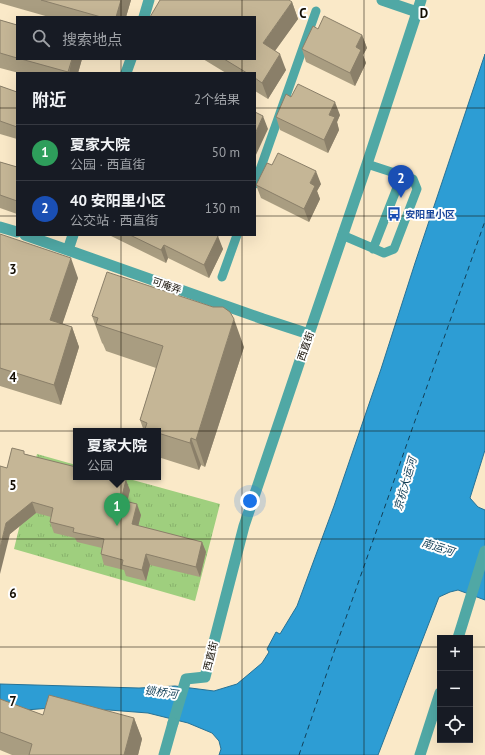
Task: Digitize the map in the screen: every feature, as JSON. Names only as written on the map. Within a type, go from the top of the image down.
[{"type":"street","points":[[144,16],[149,0]]},
{"type":"street","points":[[382,0],[417,12]]},
{"type":"street","name":"西直街","points":[[164,755],[186,679],[205,677],[244,526],[421,0]]},
{"type":"street","points":[[126,72],[131,60]]},
{"type":"street","points":[[0,226],[16,232]]},
{"type":"street","name":"可庵弄","points":[[28,236],[309,334]]},
{"type":"street","points":[[68,250],[73,236]]},
{"type":"street","points":[[459,635],[485,551]]},
{"type":"street","points":[[420,755],[437,702]]},
{"type":"lane","points":[[256,181],[316,11]]},
{"type":"lane","points":[[342,235],[384,253],[394,249],[417,189],[413,179],[367,164]]},
{"type":"lane","points":[[374,249],[402,175]]},
{"type":"lane","points":[[222,277],[237,236]]},
{"type":"green space","points":[[37,454],[73,464],[73,480],[133,480],[220,504],[195,601],[14,549]]},
{"type":"water","points":[[485,54],[485,450],[470,498],[478,507],[485,510],[485,600],[458,590],[439,597],[378,755],[219,755],[221,749],[219,741],[212,733],[188,723],[148,713],[109,710],[59,712],[51,708],[0,712],[0,684],[139,688],[175,686],[214,691],[237,684],[262,663],[269,652],[267,649],[276,632],[280,634],[297,606],[334,506]]},
{"type":"building","points":[[41,0],[121,0],[116,16],[97,16]]},
{"type":"building","points":[[160,0],[289,0],[292,2],[263,43],[280,54],[262,83],[256,79],[256,72],[245,72],[226,60],[256,60],[256,16],[151,16]]},
{"type":"building","points":[[324,16],[362,35],[356,47],[361,50],[350,73],[302,49],[313,26],[318,29]]},
{"type":"building","points":[[0,20],[16,25],[16,58],[0,53]]},
{"type":"building","points":[[25,60],[72,60],[68,72]]},
{"type":"building","points":[[298,84],[335,102],[329,115],[335,117],[324,140],[276,117],[286,94],[291,97]]},
{"type":"building","points":[[0,86],[16,92],[16,127],[0,121]]},
{"type":"building","points":[[256,112],[263,116],[256,132]]},
{"type":"building","points":[[278,153],[316,171],[310,183],[315,186],[304,209],[256,185],[267,163],[272,165]]},
{"type":"building","points":[[0,162],[16,167],[16,201],[0,195]]},
{"type":"building","points":[[0,234],[71,258],[50,320],[72,327],[54,385],[0,368]]},
{"type":"building","points":[[132,236],[218,236],[204,265],[164,245],[161,250]]},
{"type":"building","points":[[107,272],[213,307],[223,307],[230,312],[234,319],[196,440],[191,438],[190,443],[161,434],[161,428],[145,428],[147,423],[140,420],[163,346],[96,324],[98,318],[92,316]]},
{"type":"building","points":[[12,448],[24,451],[24,454],[73,466],[73,480],[126,480],[121,500],[137,504],[132,524],[202,542],[196,567],[146,554],[142,570],[122,565],[123,560],[101,554],[104,539],[73,532],[74,528],[50,522],[53,508],[32,502],[6,523],[0,548],[0,466],[7,468]]},
{"type":"building","points":[[49,695],[134,718],[124,755],[29,755],[32,744],[0,732],[0,699],[43,715]]},
{"type":"ferry route","points":[[299,755],[485,221]]},
{"type":"place","name":"40 安阳里小区","points":[[401,198]]},
{"type":"place","name":"安阳里小区","points":[[394,214]]},
{"type":"place","name":"夏家大院","points":[[117,526]]},
{"type":"water label","name":"京杭大运河","points":[[405,484]]},
{"type":"water label","name":"南运河","points":[[438,547]]},
{"type":"water label","name":"锁桥河","points":[[161,692]]}]
